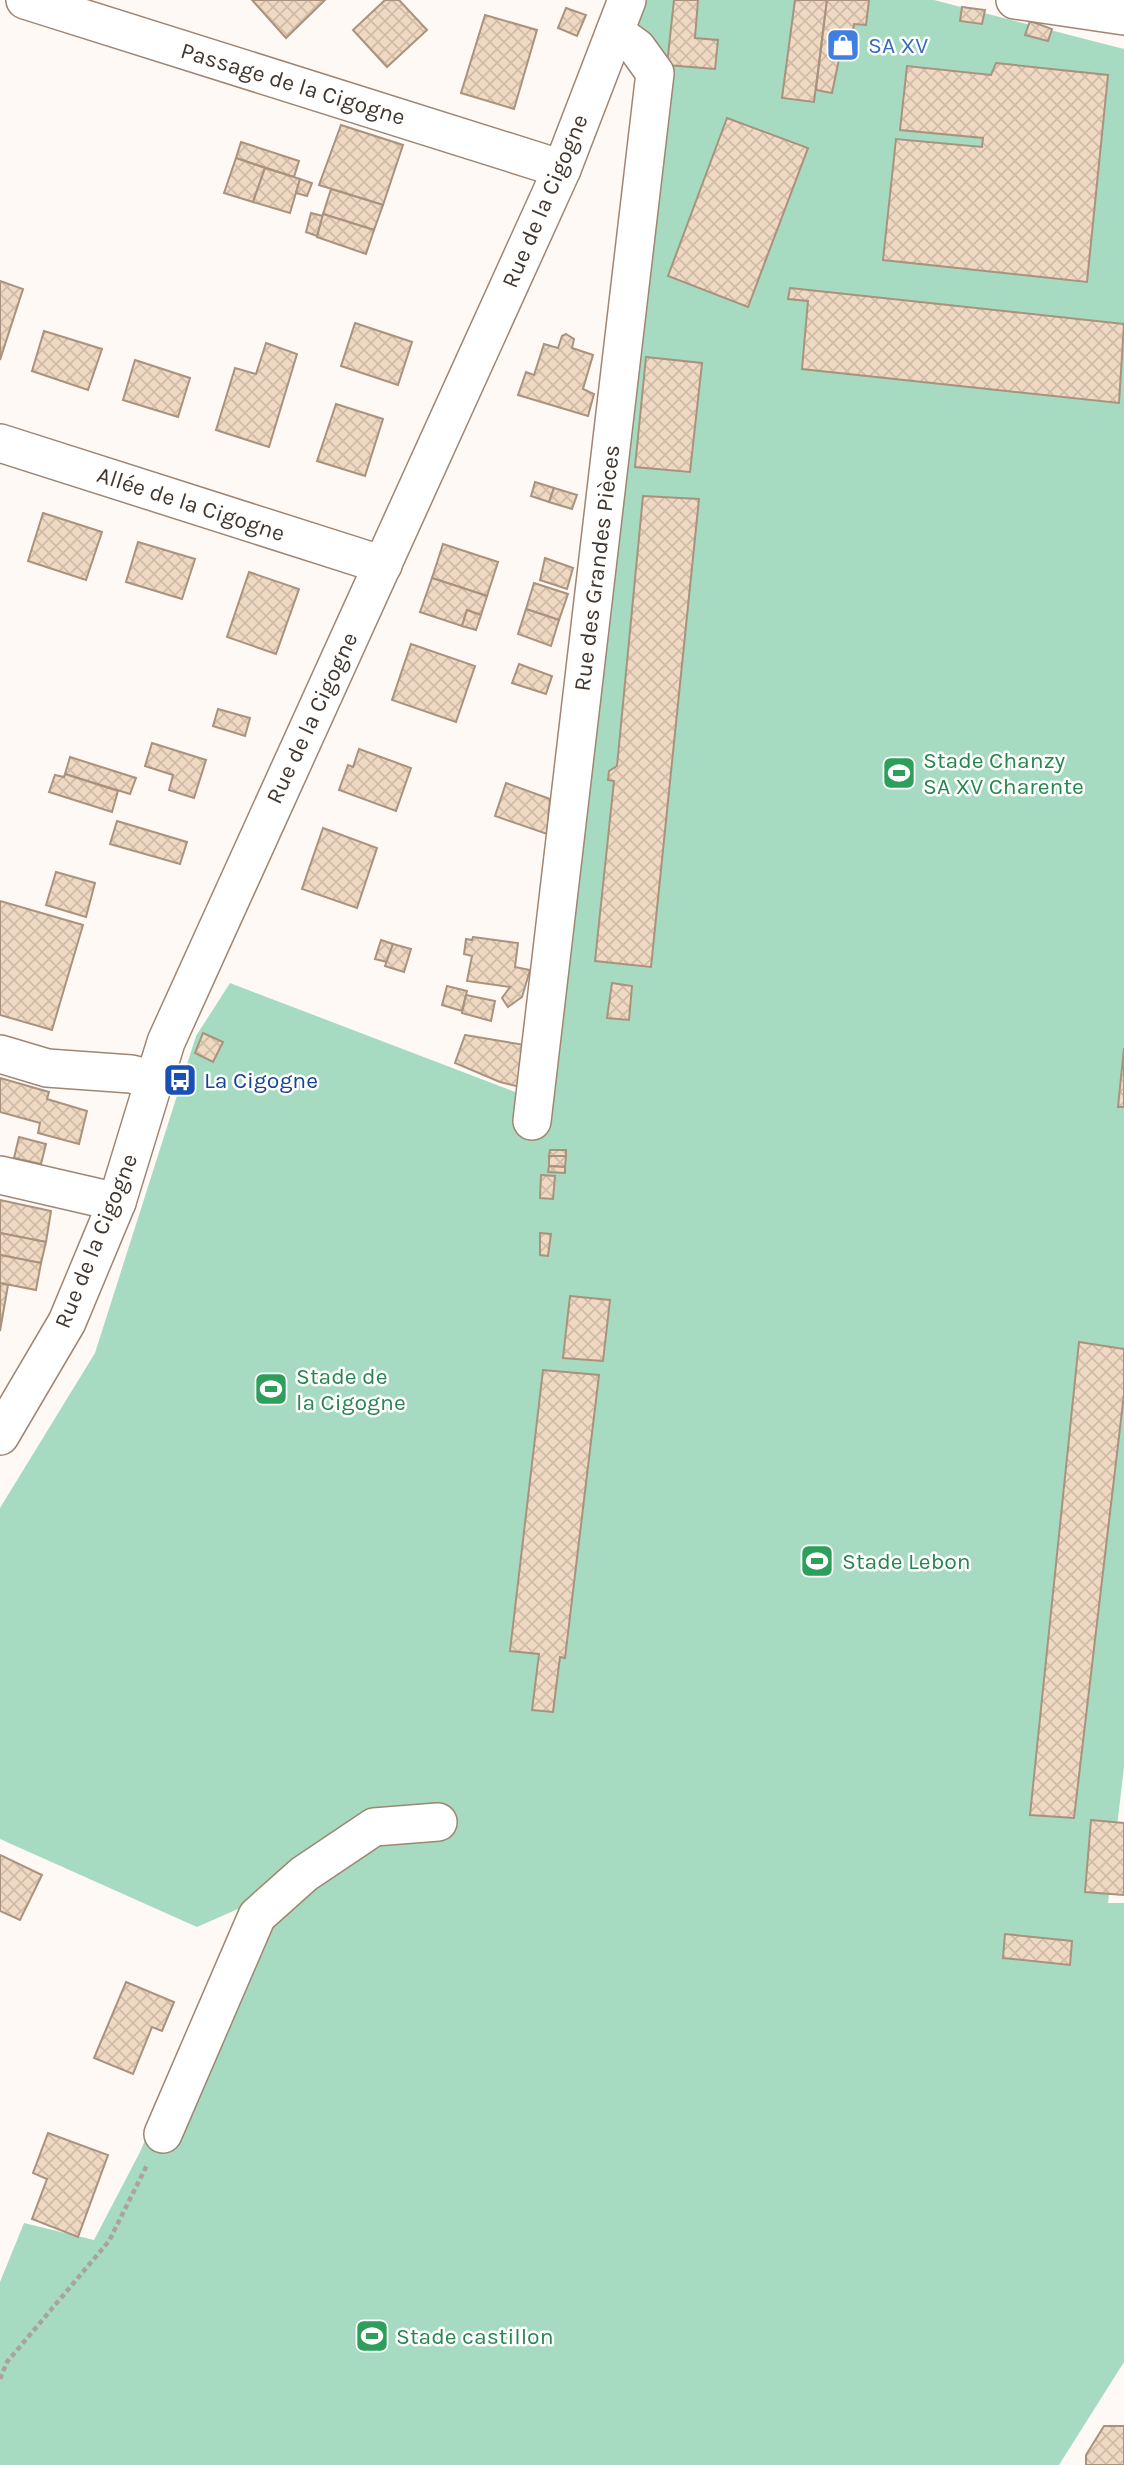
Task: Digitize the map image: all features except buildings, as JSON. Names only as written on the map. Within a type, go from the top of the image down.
[{"type":"street","name":"Passage de la Cigogne","points":[[25,0],[562,169]]},
{"type":"street","points":[[1015,0],[1124,16]]},
{"type":"street","name":"Rue de la Cigogne","points":[[0,1436],[67,1322],[117,1202],[166,1042],[562,169],[621,16]]},
{"type":"street","name":"Rue des Grandes Pièces","points":[[532,1121],[655,73],[637,48],[621,16]]},
{"type":"street","name":"Allée de la Cigogne","points":[[0,443],[383,565]]},
{"type":"street","points":[[0,1055],[47,1068],[131,1074],[155,1080]]},
{"type":"street","points":[[0,1175],[117,1202]]},
{"type":"street","points":[[163,2134],[257,1916],[304,1874],[374,1827],[438,1822]]},
{"type":"path","points":[[0,2379],[7,2362],[109,2241],[163,2134]]},
{"type":"green space","points":[[646,0],[934,0],[1124,49],[1124,1767],[1108,1903],[1124,1903],[1124,2362],[1059,2465],[0,2465],[0,2282],[24,2223],[94,2240],[140,2152],[247,1905],[197,1927],[0,1839],[0,1508],[95,1353],[196,1036],[230,983],[544,1103],[669,76],[633,26]]},
{"type":"place","name":"SA XV","points":[[843,45]]},
{"type":"place","name":"Stade Chanzy SA XV Charente","points":[[899,773]]},
{"type":"place","name":"La Cigogne","points":[[180,1080]]},
{"type":"place","name":"Stade de la Cigogne","points":[[271,1389]]},
{"type":"place","name":"Stade Lebon","points":[[817,1561]]},
{"type":"place","name":"Stade castillon","points":[[372,2336]]}]
